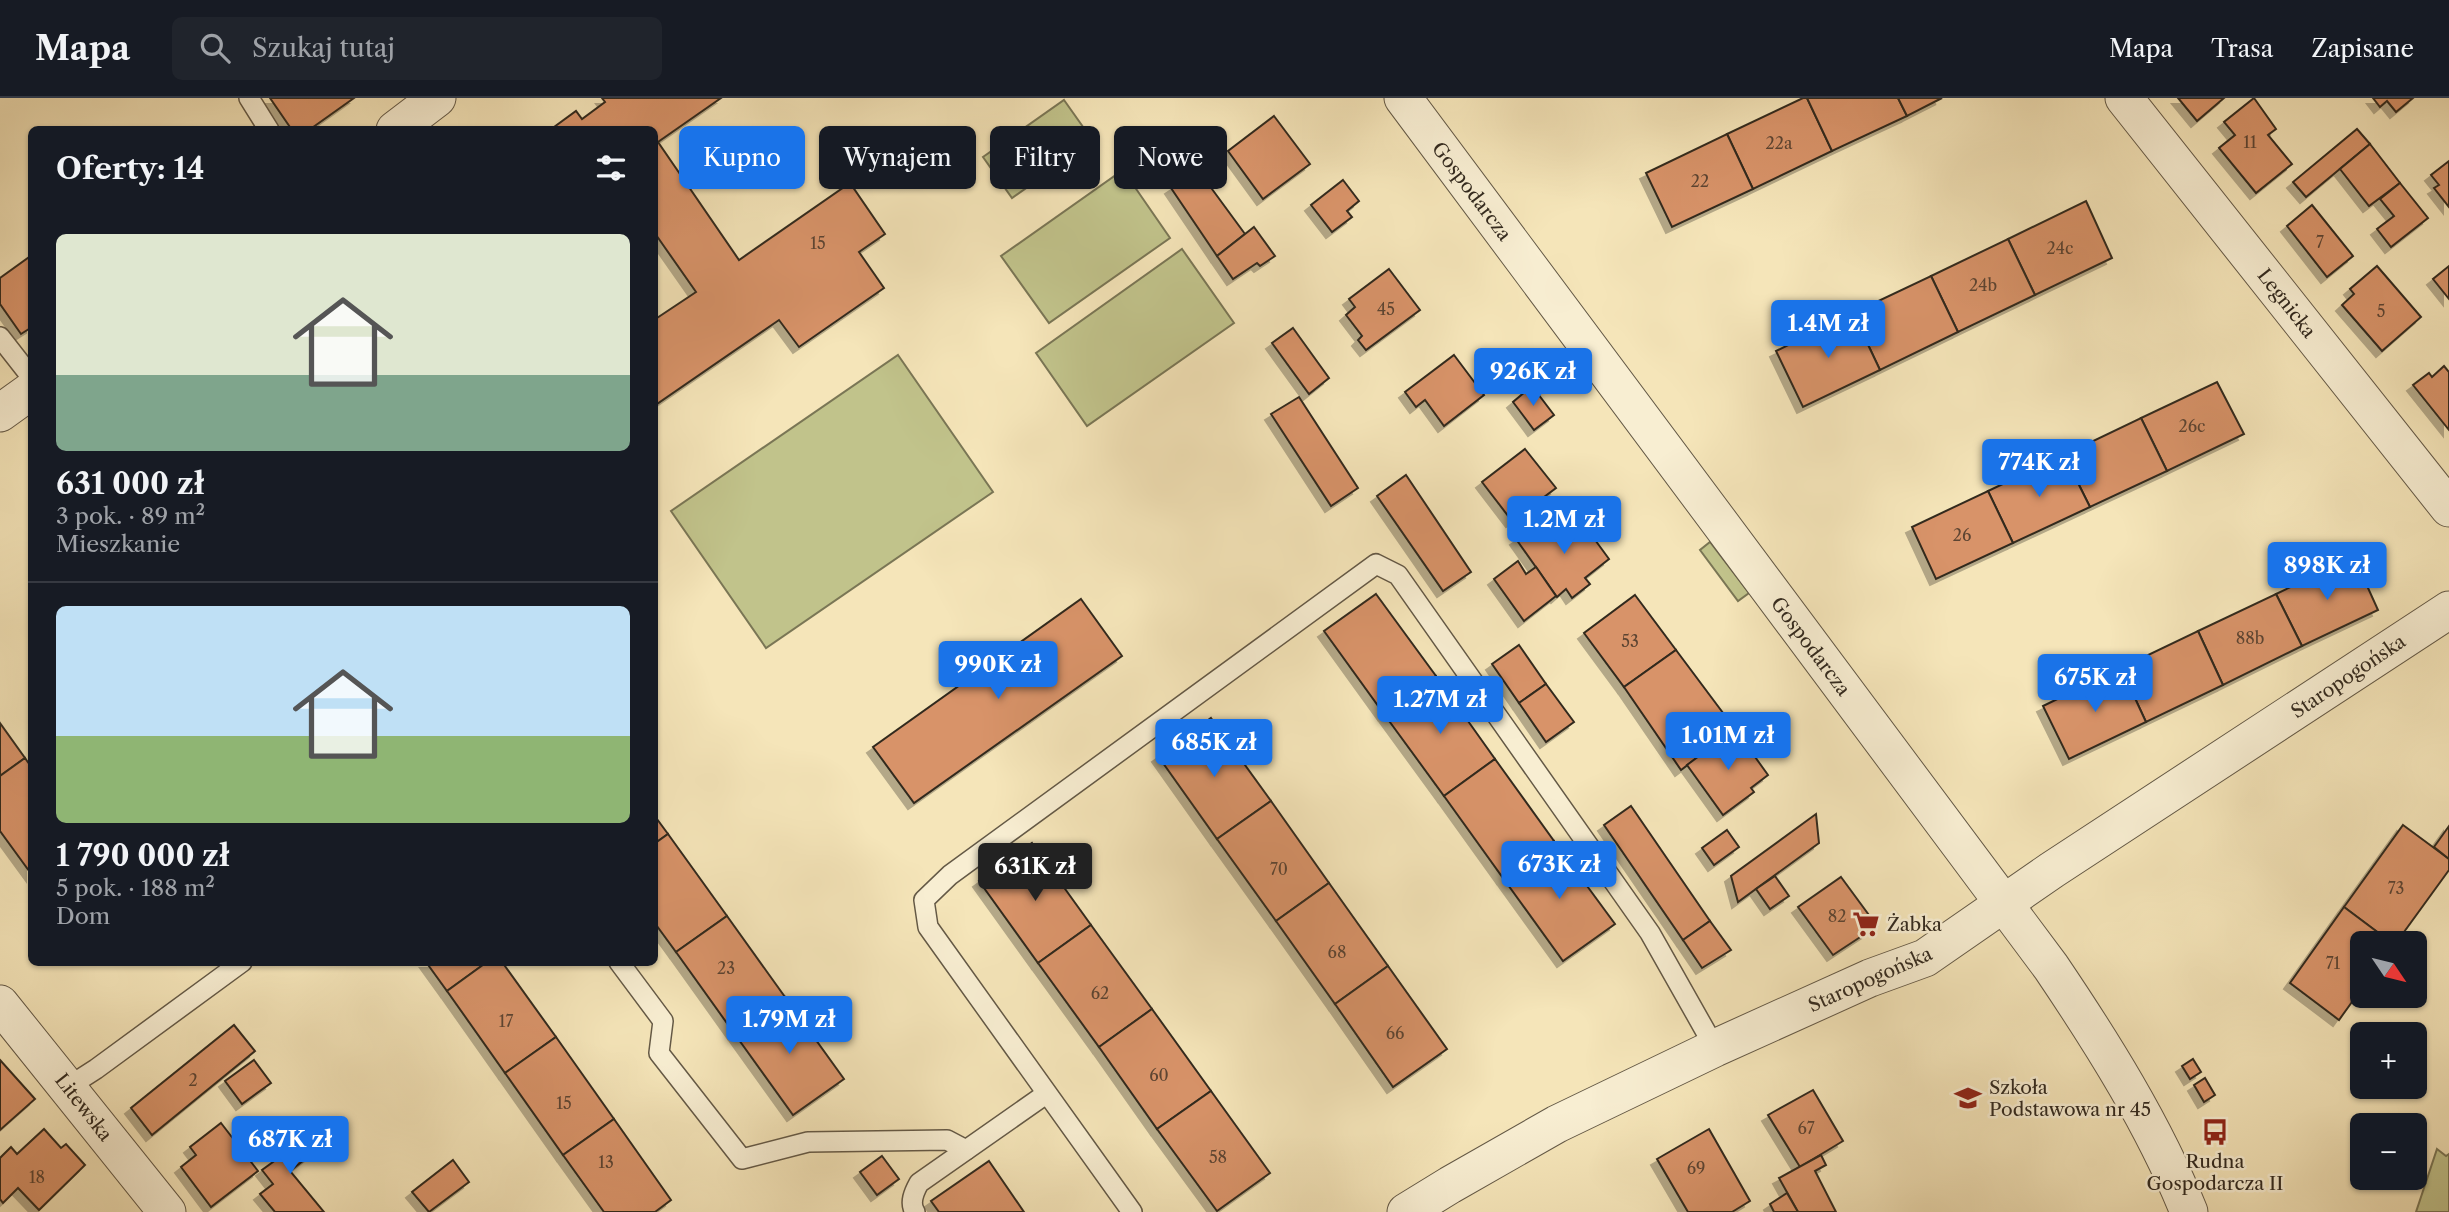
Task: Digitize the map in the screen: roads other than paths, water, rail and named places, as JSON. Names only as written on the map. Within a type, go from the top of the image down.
[{"type":"street","name":"Gospodarcza","points":[[1403,98],[1929,805],[2006,903],[2075,1003],[2138,1107],[2160,1145],[2189,1212]]},
{"type":"street","name":"Legnicka","points":[[2124,98],[2449,508]]},
{"type":"street","points":[[0,413],[28,393]]},
{"type":"street","name":"Staropogońska","points":[[1406,1212],[1557,1124],[1870,978],[1925,958],[2052,870],[2449,610]]},
{"type":"street","name":"Litewska","points":[[0,1004],[167,1212]]},
{"type":"lane","points":[[249,98],[266,126]]},
{"type":"lane","points":[[0,337],[28,374]]},
{"type":"lane","points":[[1132,1212],[928,928],[924,900],[950,875],[1376,564],[1398,575],[1650,933],[1715,1048]]},
{"type":"lane","points":[[68,1087],[96,1069],[230,966]]},
{"type":"lane","points":[[622,966],[663,1021],[659,1052],[741,1159],[808,1142],[947,1140],[966,1150]]},
{"type":"lane","points":[[915,1212],[912,1208],[913,1193],[919,1183],[1046,1094]]},
{"type":"place","name":"Żabka","points":[[1866,924]]},
{"type":"place","name":"Szkoła Podstawowa nr 45","points":[[1968,1098]]},
{"type":"place","name":"Rudna Gospodarcza II","points":[[2215,1132]]}]
